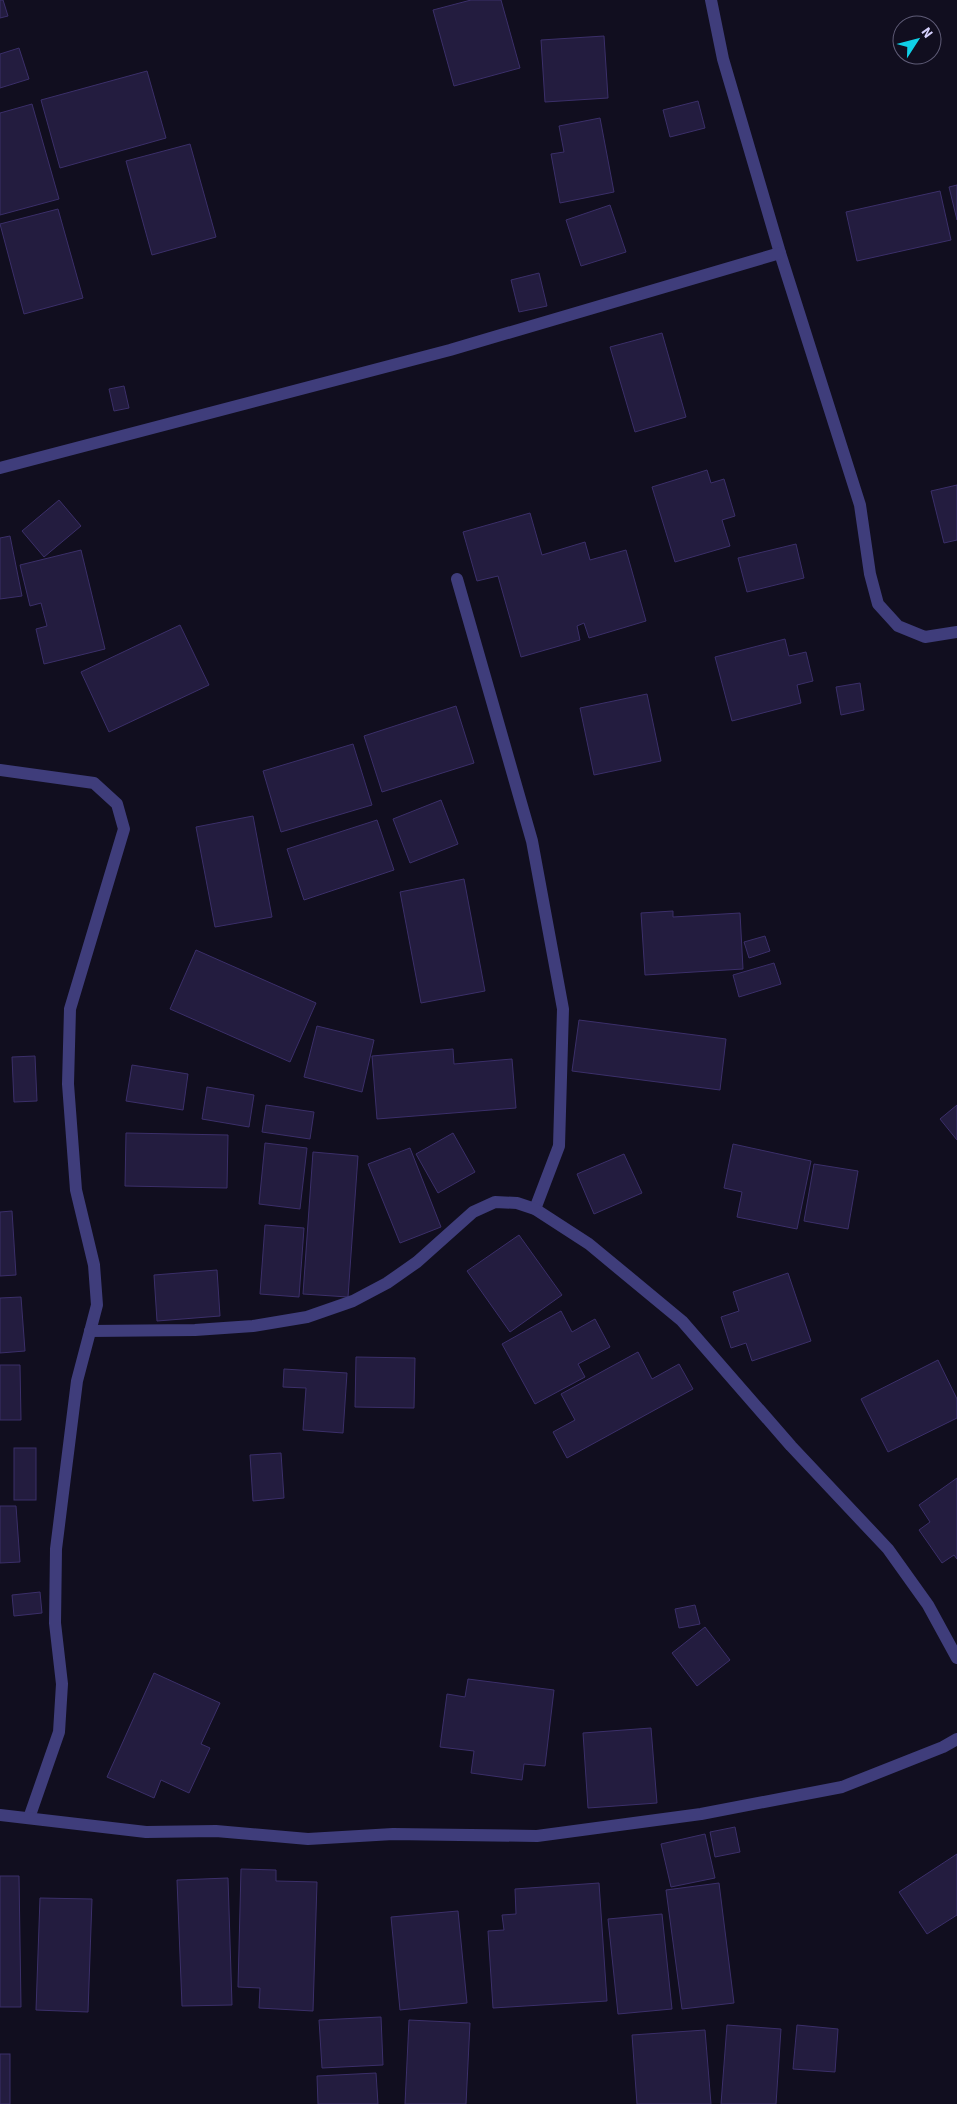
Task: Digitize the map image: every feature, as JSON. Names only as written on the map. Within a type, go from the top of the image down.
[{"type":"street","points":[[711,0],[723,60],[780,253],[860,505],[870,574],[878,604],[898,626],[925,637],[957,632]]},
{"type":"street","points":[[0,468],[450,350],[780,253]]},
{"type":"street","points":[[457,579],[532,841],[563,1009],[559,1146],[535,1209]]},
{"type":"street","points":[[0,770],[94,783],[117,804],[124,829],[70,1009],[68,1084],[76,1190],[94,1265],[97,1304],[77,1381],[56,1548],[55,1623],[62,1684],[59,1732],[29,1818]]},
{"type":"street","points":[[90,1331],[195,1330],[253,1326],[307,1317],[353,1301],[387,1283],[417,1262],[473,1212],[495,1202],[517,1203],[535,1209],[589,1244],[682,1321],[791,1446],[888,1549],[928,1605],[957,1658]]},
{"type":"street","points":[[0,1815],[146,1832],[216,1831],[308,1839],[393,1834],[537,1836],[702,1814],[842,1786],[957,1740]]},
{"type":"building","points":[[0,0],[3,0],[8,16],[0,18]]},
{"type":"building","points":[[471,0],[501,0],[520,68],[454,86],[433,10]]},
{"type":"building","points":[[604,36],[608,98],[545,102],[541,40]]},
{"type":"building","points":[[19,48],[29,79],[0,88],[0,54]]},
{"type":"building","points":[[147,71],[166,138],[60,168],[41,100]]},
{"type":"building","points":[[698,101],[705,128],[670,137],[663,110]]},
{"type":"building","points":[[32,104],[59,199],[0,215],[0,113]]},
{"type":"building","points":[[600,118],[614,192],[560,203],[551,154],[564,152],[559,126]]},
{"type":"building","points":[[190,144],[216,237],[152,255],[126,161]]},
{"type":"building","points":[[957,185],[957,220],[949,187]]},
{"type":"building","points":[[940,191],[951,240],[857,261],[846,212]]},
{"type":"building","points":[[610,205],[626,252],[581,266],[566,220]]},
{"type":"building","points":[[58,209],[83,298],[24,314],[0,224]]},
{"type":"building","points":[[539,273],[547,306],[519,312],[511,280]]},
{"type":"building","points":[[662,333],[686,417],[635,432],[610,347]]},
{"type":"building","points":[[124,386],[129,408],[114,411],[109,389]]},
{"type":"building","points":[[707,470],[711,483],[724,479],[735,516],[722,520],[730,546],[675,562],[652,487]]},
{"type":"building","points":[[957,485],[957,540],[944,543],[931,491]]},
{"type":"building","points":[[59,500],[81,526],[44,557],[22,531]]},
{"type":"building","points":[[530,513],[542,555],[585,542],[590,560],[626,550],[646,621],[589,638],[584,623],[577,626],[580,640],[521,657],[498,576],[477,581],[463,532]]},
{"type":"building","points":[[10,536],[22,596],[0,599],[0,538]]},
{"type":"building","points":[[796,544],[804,578],[747,592],[738,558]]},
{"type":"building","points":[[81,550],[105,649],[44,664],[36,629],[47,626],[41,603],[30,606],[20,565]]},
{"type":"building","points":[[180,625],[209,685],[109,732],[81,672]]},
{"type":"building","points":[[785,639],[789,656],[806,652],[813,681],[797,685],[801,703],[732,721],[715,657]]},
{"type":"building","points":[[860,683],[864,710],[841,715],[836,687]]},
{"type":"building","points":[[647,694],[661,761],[594,775],[580,708]]},
{"type":"building","points":[[456,706],[474,763],[382,792],[364,736]]},
{"type":"building","points":[[353,744],[372,805],[281,832],[263,771]]},
{"type":"building","points":[[441,800],[458,844],[410,863],[393,819]]},
{"type":"building","points":[[253,816],[272,917],[215,927],[196,827]]},
{"type":"building","points":[[377,820],[394,870],[304,900],[287,849]]},
{"type":"building","points":[[464,879],[485,991],[421,1003],[400,892]]},
{"type":"building","points":[[673,911],[673,917],[740,913],[743,969],[645,975],[641,913]]},
{"type":"building","points":[[765,936],[770,951],[749,958],[744,942]]},
{"type":"building","points":[[196,950],[316,1003],[290,1062],[170,1009]]},
{"type":"building","points":[[774,963],[781,984],[739,997],[733,975]]},
{"type":"building","points":[[579,1020],[726,1039],[720,1090],[572,1071]]},
{"type":"building","points":[[317,1026],[374,1040],[362,1092],[304,1077]]},
{"type":"building","points":[[453,1049],[454,1064],[512,1059],[516,1108],[377,1119],[372,1056]]},
{"type":"building","points":[[35,1056],[37,1101],[14,1102],[12,1057]]},
{"type":"building","points":[[132,1065],[188,1074],[183,1110],[126,1101]]},
{"type":"building","points":[[207,1087],[254,1095],[249,1127],[202,1119]]},
{"type":"building","points":[[266,1105],[314,1112],[310,1139],[262,1132]]},
{"type":"building","points":[[957,1105],[957,1140],[940,1119]]},
{"type":"building","points":[[126,1133],[228,1135],[227,1188],[125,1186]]},
{"type":"building","points":[[453,1133],[475,1172],[438,1193],[416,1154]]},
{"type":"building","points":[[265,1143],[307,1148],[300,1209],[259,1204]]},
{"type":"building","points":[[733,1144],[811,1161],[797,1229],[737,1217],[742,1192],[724,1188]]},
{"type":"building","points":[[410,1148],[441,1227],[400,1243],[368,1164]]},
{"type":"building","points":[[313,1152],[358,1156],[348,1297],[303,1294]]},
{"type":"building","points":[[624,1154],[642,1193],[594,1214],[577,1174]]},
{"type":"building","points":[[814,1164],[858,1171],[848,1229],[804,1221]]},
{"type":"building","points":[[12,1211],[16,1275],[0,1276],[0,1212]]},
{"type":"building","points":[[265,1225],[304,1228],[299,1297],[260,1294]]},
{"type":"building","points":[[519,1235],[562,1295],[510,1332],[467,1271]]},
{"type":"building","points":[[217,1270],[220,1316],[157,1321],[154,1275]]},
{"type":"building","points":[[788,1273],[811,1341],[752,1361],[746,1343],[731,1348],[721,1317],[739,1311],[733,1292]]},
{"type":"building","points":[[21,1297],[25,1351],[0,1353],[0,1298]]},
{"type":"building","points":[[561,1311],[572,1332],[595,1319],[610,1347],[578,1364],[585,1377],[535,1404],[502,1344]]},
{"type":"building","points":[[638,1352],[652,1379],[679,1364],[693,1389],[567,1458],[553,1432],[575,1420],[561,1394]]},
{"type":"building","points":[[356,1357],[415,1358],[414,1408],[355,1407]]},
{"type":"building","points":[[938,1360],[957,1399],[957,1418],[888,1452],[861,1399]]},
{"type":"building","points":[[0,1365],[20,1365],[21,1420],[0,1420]]},
{"type":"building","points":[[284,1369],[347,1373],[343,1433],[303,1430],[306,1388],[283,1387]]},
{"type":"building","points":[[14,1448],[36,1448],[36,1500],[14,1500]]},
{"type":"building","points":[[281,1453],[284,1498],[253,1501],[250,1455]]},
{"type":"building","points":[[957,1478],[957,1559],[954,1555],[942,1563],[919,1530],[930,1522],[919,1505]]},
{"type":"building","points":[[0,1506],[16,1506],[20,1562],[0,1563]]},
{"type":"building","points":[[40,1592],[42,1613],[14,1616],[12,1595]]},
{"type":"building","points":[[695,1605],[700,1624],[679,1628],[675,1609]]},
{"type":"building","points":[[705,1627],[730,1660],[697,1686],[672,1653]]},
{"type":"building","points":[[154,1673],[220,1703],[201,1744],[210,1748],[189,1793],[161,1780],[154,1798],[107,1777]]},
{"type":"building","points":[[468,1679],[554,1690],[545,1766],[524,1764],[522,1780],[471,1773],[474,1751],[440,1747],[447,1694],[465,1697]]},
{"type":"building","points":[[651,1728],[657,1803],[588,1808],[583,1733]]},
{"type":"building","points":[[735,1827],[740,1852],[715,1857],[710,1832]]},
{"type":"building","points":[[705,1834],[715,1878],[671,1887],[661,1844]]},
{"type":"building","points":[[957,1854],[957,1915],[927,1934],[899,1892]]},
{"type":"building","points":[[241,1869],[276,1870],[276,1881],[317,1882],[313,2011],[259,2008],[260,1988],[238,1987]]},
{"type":"building","points":[[0,1876],[19,1876],[21,2007],[0,2007]]},
{"type":"building","points":[[228,1878],[232,2005],[182,2006],[177,1880]]},
{"type":"building","points":[[599,1883],[607,2001],[493,2008],[488,1931],[504,1930],[502,1915],[516,1914],[515,1889]]},
{"type":"building","points":[[719,1883],[734,2003],[682,2009],[666,1890]]},
{"type":"building","points":[[40,1898],[92,1899],[88,2012],[36,2010]]},
{"type":"building","points":[[458,1911],[467,2003],[400,2010],[391,1917]]},
{"type":"building","points":[[662,1914],[672,2009],[618,2014],[608,1919]]},
{"type":"building","points":[[381,2017],[383,2065],[322,2068],[319,2020]]},
{"type":"building","points":[[409,2020],[470,2023],[466,2104],[405,2104]]},
{"type":"building","points":[[727,2025],[781,2029],[776,2104],[721,2104]]},
{"type":"building","points":[[797,2025],[838,2029],[835,2072],[793,2069]]},
{"type":"building","points":[[705,2030],[711,2104],[637,2104],[632,2035]]},
{"type":"building","points":[[0,2054],[10,2054],[10,2104],[0,2104]]},
{"type":"building","points":[[376,2073],[378,2104],[318,2104],[317,2076]]}]
